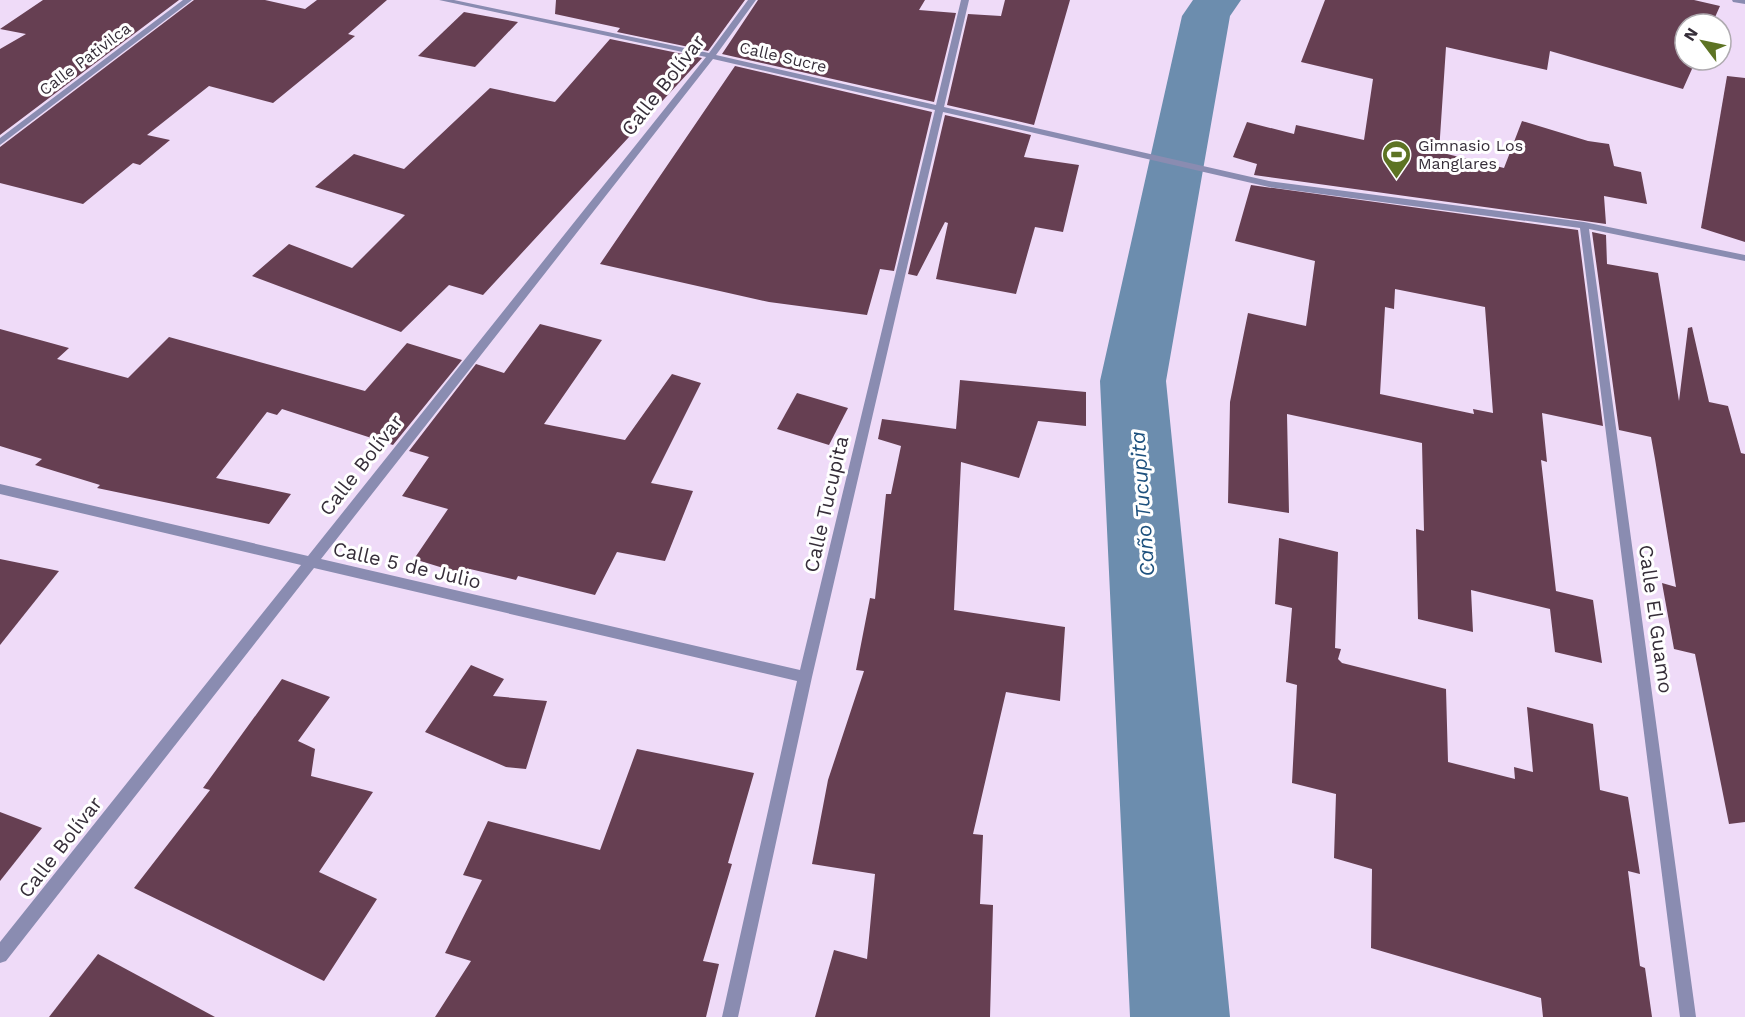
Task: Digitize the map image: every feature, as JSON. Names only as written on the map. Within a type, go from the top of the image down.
[{"type":"street","name":"Calle Pativilca","points":[[0,142],[188,0]]},
{"type":"street","name":"Calle Sucre","points":[[442,0],[711,56],[1269,184],[1584,225],[1745,258]]},
{"type":"street","name":"Calle Bolívar","points":[[0,955],[711,56],[752,0]]},
{"type":"street","name":"Calle Tucupita","points":[[730,1017],[805,677],[965,0]]},
{"type":"street","points":[[1736,0],[1745,2]]},
{"type":"street","name":"Calle El Guamo","points":[[1584,225],[1688,1017]]},
{"type":"street","name":"Calle 5 de Julio","points":[[0,489],[805,677]]},
{"type":"building","points":[[43,0],[179,0],[0,135],[0,49],[26,34],[0,29]]},
{"type":"building","points":[[194,0],[265,0],[305,9],[317,0],[387,0],[348,34],[355,36],[273,103],[209,86],[147,135],[170,140],[140,165],[133,163],[83,204],[0,183],[0,147]]},
{"type":"building","points":[[556,0],[745,0],[708,51],[617,32],[620,28],[555,14]]},
{"type":"building","points":[[758,0],[925,0],[919,10],[956,13],[934,102],[722,54]]},
{"type":"building","points":[[1005,0],[1070,0],[1034,125],[947,105],[968,14],[1001,16]]},
{"type":"building","points":[[1325,0],[1694,0],[1720,6],[1717,12],[1673,12],[1673,72],[1691,72],[1683,89],[1550,51],[1547,70],[1446,47],[1439,152],[1504,168],[1522,121],[1588,141],[1609,144],[1614,166],[1641,172],[1647,204],[1604,196],[1606,224],[1254,175],[1257,164],[1233,157],[1247,122],[1294,134],[1296,125],[1364,140],[1373,79],[1301,62]]},
{"type":"building","points":[[464,12],[518,22],[475,67],[418,56]]},
{"type":"building","points":[[610,39],[702,58],[483,295],[449,285],[401,332],[252,276],[289,244],[352,268],[405,215],[315,187],[354,154],[404,169],[490,88],[555,102]]},
{"type":"building","points":[[735,66],[932,112],[894,271],[880,269],[867,315],[769,302],[600,264]]},
{"type":"building","points":[[1727,76],[1745,78],[1745,242],[1701,228]]},
{"type":"building","points":[[945,115],[1031,135],[1024,157],[1079,165],[1063,232],[1035,227],[1016,294],[936,279],[948,223],[945,222],[917,276],[908,274]]},
{"type":"building","points":[[1251,185],[1578,230],[1603,426],[1542,413],[1547,462],[1541,460],[1556,591],[1593,600],[1602,663],[1555,652],[1550,609],[1471,590],[1473,632],[1418,619],[1416,529],[1424,531],[1422,443],[1287,414],[1289,513],[1228,503],[1230,402],[1248,313],[1306,326],[1315,261],[1235,241]],"holes":[[[1395,289],[1485,307],[1493,413],[1473,409],[1474,414],[1380,394],[1385,307],[1394,309]]]},
{"type":"building","points":[[1592,232],[1606,235],[1607,264],[1658,273],[1679,401],[1688,328],[1692,327],[1709,402],[1728,406],[1741,453],[1745,454],[1745,822],[1729,824],[1695,654],[1674,649],[1662,583],[1676,587],[1651,437],[1619,430]]},
{"type":"building","points":[[540,324],[602,340],[544,424],[625,440],[672,374],[701,383],[651,483],[693,491],[665,561],[617,552],[595,595],[518,576],[516,580],[470,569],[466,575],[414,559],[448,509],[402,496],[429,457],[409,451],[476,364],[504,373]]},
{"type":"building","points":[[0,329],[69,348],[57,359],[128,378],[169,337],[365,391],[407,343],[462,360],[393,445],[282,409],[277,415],[267,412],[216,478],[291,494],[269,524],[97,488],[100,485],[35,465],[42,459],[0,446]]},
{"type":"building","points":[[960,380],[1086,392],[1086,426],[1038,421],[1019,478],[961,462],[954,610],[1065,627],[1060,701],[1006,692],[973,834],[983,835],[980,904],[993,905],[990,1017],[815,1017],[834,950],[867,959],[875,874],[812,864],[828,780],[864,671],[856,670],[870,598],[875,599],[886,494],[891,494],[901,446],[878,439],[882,419],[956,429]]},
{"type":"building","points":[[797,393],[848,408],[829,445],[777,429]]},
{"type":"building","points":[[1279,538],[1338,552],[1335,648],[1341,649],[1338,659],[1342,663],[1446,689],[1448,762],[1515,779],[1514,767],[1533,772],[1527,707],[1593,724],[1600,790],[1628,797],[1640,874],[1628,871],[1640,966],[1645,968],[1652,1017],[1543,1017],[1541,998],[1371,948],[1372,869],[1334,858],[1336,794],[1292,783],[1297,685],[1286,682],[1292,608],[1275,604]]},
{"type":"building","points":[[0,559],[59,571],[0,645]]},
{"type":"building","points":[[471,665],[504,679],[493,696],[547,701],[526,769],[506,767],[425,732]]},
{"type":"building","points":[[282,679],[330,697],[298,741],[315,749],[311,776],[373,792],[319,872],[377,899],[324,981],[134,888],[210,790],[203,788]]},
{"type":"building","points":[[637,749],[754,773],[728,863],[732,864],[703,961],[719,964],[706,1017],[435,1017],[471,961],[445,953],[482,880],[463,875],[488,821],[600,850]]},
{"type":"building","points":[[0,812],[42,828],[0,881]]},
{"type":"building","points":[[98,954],[215,1017],[49,1017]]},
{"type":"waterway","name":"Caño Tucupita","points":[[1180,1017],[1133,381],[1206,16],[1217,0]]},
{"type":"place","name":"Gimnasio Los Manglares","points":[[1397,180]]}]
